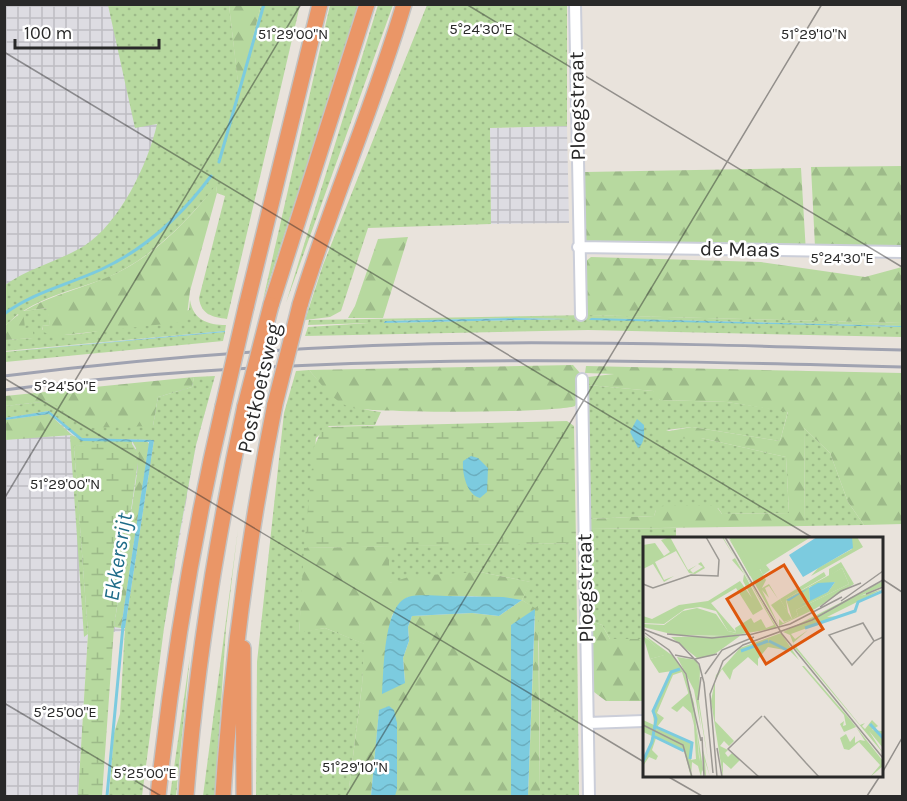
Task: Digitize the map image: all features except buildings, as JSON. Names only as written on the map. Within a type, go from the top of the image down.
[{"type":"highway","name":"Postkoetsweg","points":[[158,796],[176,653],[203,494],[320,4]]},
{"type":"highway","name":"Postkoetsweg","points":[[186,796],[199,656],[212,573],[245,406],[271,305],[367,4]]},
{"type":"highway","name":"Postkoetsweg","points":[[223,796],[231,673],[243,609],[256,496],[275,404],[300,305],[323,231],[388,58],[404,4]]},
{"type":"highway","points":[[388,58],[414,4]]},
{"type":"highway","points":[[243,609],[244,796]]},
{"type":"street","name":"Ploegstraat","points":[[575,4],[581,315]]},
{"type":"street","name":"de Maas","points":[[578,247],[903,252]]},
{"type":"street","name":"Ploegstraat","points":[[582,379],[589,796]]},
{"type":"street","points":[[570,411],[582,411]]},
{"type":"street","points":[[588,723],[643,722]]},
{"type":"shaded area","points":[[5,5],[176,5],[167,98],[141,184],[89,252],[5,297]]},
{"type":"shaded area","points":[[567,126],[569,223],[491,224],[490,128]]},
{"type":"shaded area","points":[[213,381],[196,445],[164,628],[88,634],[78,796],[5,796],[4,406]]},
{"type":"green space","points":[[108,5],[229,5],[239,90],[261,5],[300,5],[227,319],[205,312],[199,298],[225,196],[217,193],[216,186],[179,227],[137,262],[104,279],[52,296],[23,311],[48,308],[50,325],[42,326],[42,329],[51,334],[67,335],[111,329],[189,310],[190,300],[198,317],[213,324],[226,325],[225,331],[5,351],[5,340],[33,338],[31,330],[25,328],[18,314],[5,326],[7,313],[5,313],[5,285],[84,246],[97,236],[121,208],[131,191],[153,140],[157,124],[135,128]]},
{"type":"green space","points":[[229,5],[261,5],[239,92]]},
{"type":"green space","points":[[330,5],[359,5],[263,300]]},
{"type":"green space","points":[[378,5],[393,5],[286,303]]},
{"type":"green space","points":[[427,5],[567,5],[567,126],[490,128],[491,224],[368,228],[341,311],[330,317],[305,320],[323,265]]},
{"type":"green space","points":[[902,166],[902,250],[815,247],[811,167]]},
{"type":"green space","points":[[801,168],[806,253],[588,244],[585,240],[585,172]]},
{"type":"green space","points":[[216,185],[217,193],[190,291],[187,315],[183,322],[55,336],[43,332],[42,326],[50,325],[47,308],[25,311],[39,303],[103,279],[136,262],[166,240]]},
{"type":"green space","points":[[408,237],[383,318],[348,318],[355,306],[378,239]]},
{"type":"green space","points":[[591,257],[761,262],[865,277],[902,267],[902,323],[583,315],[586,261]]},
{"type":"green space","points":[[23,312],[25,328],[32,327],[34,338],[5,340],[5,326]]},
{"type":"green space","points":[[589,315],[902,323],[902,326],[590,318],[902,327],[902,337],[588,330],[305,336],[308,327],[369,323],[308,325],[309,320]],"holes":[[[514,318],[570,319],[384,323],[385,321]]]},
{"type":"green space","points":[[225,332],[223,341],[5,362],[4,352]]},
{"type":"green space","points":[[573,365],[580,373],[580,396],[575,406],[501,411],[424,412],[349,407],[332,396],[309,370]]},
{"type":"green space","points":[[586,366],[902,373],[902,524],[864,525],[848,502],[830,453],[804,428],[805,526],[589,529],[589,519],[654,516],[657,507],[664,506],[716,506],[722,514],[789,513],[786,457],[701,438],[660,439],[658,433],[692,427],[780,441],[788,412],[727,402],[660,400],[654,396],[653,391],[588,385],[588,377],[614,374],[585,373]]},
{"type":"green space","points":[[309,370],[339,400],[356,407],[381,412],[375,425],[329,426],[316,438],[299,632],[325,628],[365,644],[362,685],[348,796],[256,796],[257,662],[284,413],[296,371]]},
{"type":"green space","points":[[215,376],[196,445],[180,531],[164,628],[142,796],[109,796],[114,733],[120,714],[125,628],[154,440],[81,438],[49,411],[5,418],[5,406],[51,401],[120,426],[153,426],[158,397],[192,387],[194,377]]},
{"type":"green space","points":[[194,377],[192,387],[158,397],[153,426],[83,428],[51,401],[5,406],[5,396]]},
{"type":"green space","points":[[588,385],[653,391],[660,400],[727,402],[788,411],[780,441],[692,427],[666,430],[687,437],[786,457],[789,513],[722,514],[718,508],[656,510],[654,516],[589,519]]},
{"type":"green space","points":[[49,414],[72,435],[5,440],[4,420]]},
{"type":"green space","points":[[567,421],[574,426],[576,543],[304,548],[314,447],[323,427]]},
{"type":"green space","points":[[804,428],[830,453],[848,502],[864,525],[805,526]]},
{"type":"green space","points":[[70,436],[84,441],[132,441],[132,444],[74,446],[88,634],[84,637]]},
{"type":"green space","points":[[132,441],[147,441],[149,444],[121,628],[114,627],[138,467],[136,448]]},
{"type":"green space","points":[[132,444],[139,455],[114,627],[102,796],[78,796],[88,634],[74,446]]},
{"type":"green space","points":[[676,528],[676,537],[643,537],[643,639],[610,639],[602,625],[591,621],[589,529]]},
{"type":"green space","points":[[238,529],[226,628],[215,796],[203,796]]},
{"type":"green space","points":[[576,543],[579,796],[540,796],[539,644],[535,609],[522,600],[530,582],[480,572],[389,583],[389,546]]},
{"type":"green space","points":[[389,546],[389,583],[412,576],[480,572],[531,582],[522,600],[535,608],[538,606],[540,796],[528,796],[535,616],[511,625],[511,796],[395,796],[397,723],[379,711],[371,796],[348,796],[362,685],[364,644],[325,628],[299,633],[304,548]],"holes":[[[471,596],[522,600],[499,616],[472,613],[412,616],[408,627],[409,641],[403,658],[405,682],[384,665],[392,615],[408,597]]]},
{"type":"green space","points":[[591,621],[602,625],[610,639],[643,639],[643,701],[606,701],[594,692]]},
{"type":"green space","points":[[190,656],[176,796],[170,796]]},
{"type":"water","points":[[591,318],[902,326],[902,327],[589,320]]},
{"type":"water","points":[[571,319],[384,323],[385,321]]},
{"type":"water","points":[[225,331],[225,332],[5,352]]},
{"type":"water","points":[[49,411],[82,438],[154,440],[125,628],[121,628],[149,442],[81,441],[49,414],[5,420],[5,418]]},
{"type":"water","points":[[637,419],[644,425],[643,441],[638,448],[630,432]]},
{"type":"water","points":[[471,456],[478,458],[488,468],[487,492],[480,498],[472,493],[463,472],[463,461]]},
{"type":"water","points":[[422,595],[503,597],[522,600],[499,616],[472,613],[412,616],[408,627],[409,641],[403,658],[405,683],[382,694],[386,640],[389,625],[400,603],[408,597]]},
{"type":"water","points":[[535,609],[528,796],[511,796],[511,625]]},
{"type":"water","points":[[389,706],[394,710],[397,723],[397,789],[395,796],[371,796],[379,710]]},
{"type":"waterway","name":"Ekkersrijt","points":[[219,162],[264,4]]},
{"type":"waterway","name":"Ekkersrijt","points":[[4,314],[27,300],[100,270],[133,252],[162,230],[211,176]]},
{"type":"waterway","name":"Ekkersrijt","points":[[107,796],[123,626]]},
{"type":"railway","points":[[4,376],[246,352],[428,344],[644,344],[902,350]]},
{"type":"railway","points":[[4,390],[228,369],[453,361],[677,362],[902,367]]}]
